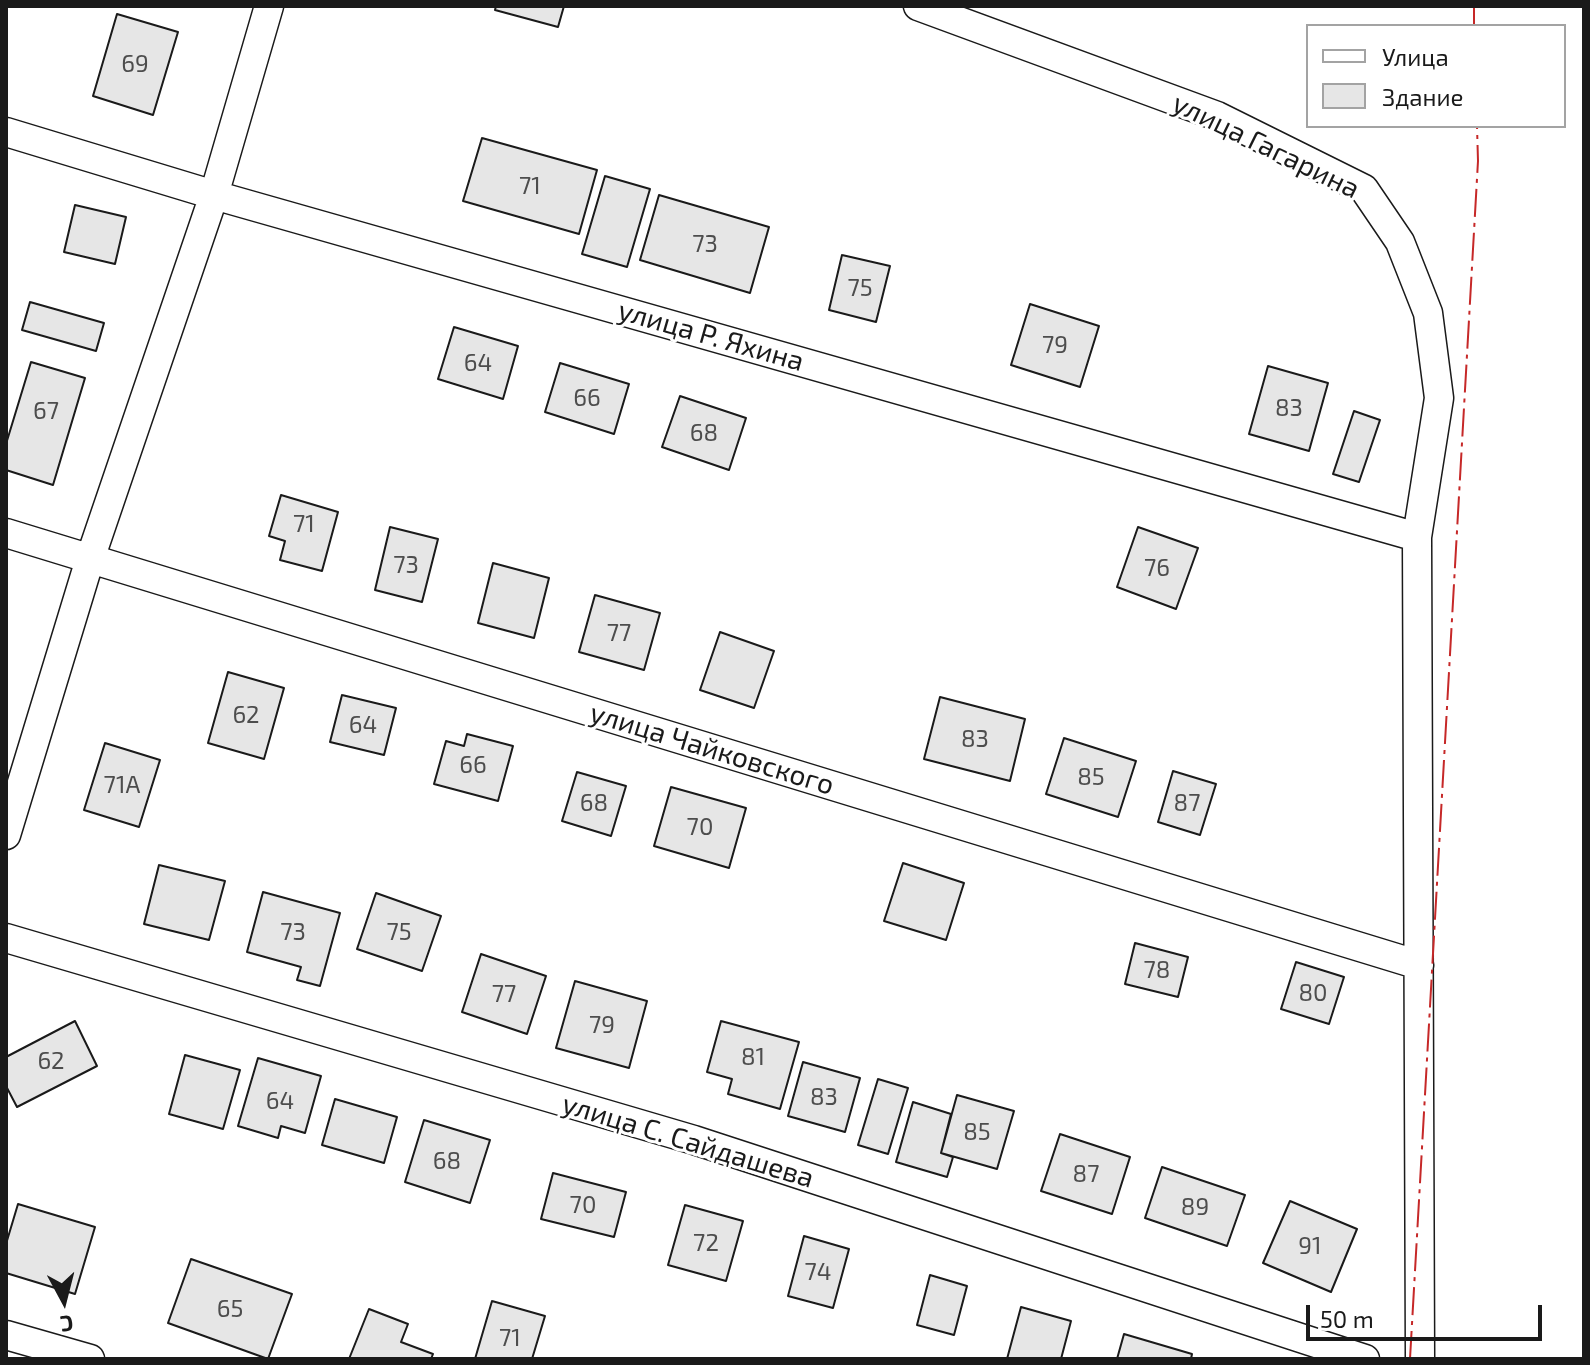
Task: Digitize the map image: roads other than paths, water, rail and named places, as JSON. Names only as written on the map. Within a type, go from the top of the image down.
[{"type":"street","points":[[6,835],[90,559],[214,195],[269,6]]},
{"type":"street","name":"улица Гагарина","points":[[918,6],[1217,116],[1364,189],[1400,242],[1428,313],[1439,398],[1417,537],[1420,1359]]},
{"type":"street","name":"улица Р. Яхина","points":[[6,132],[214,195],[1417,537]]},
{"type":"street","name":"улица Чайковского","points":[[6,533],[1419,965]]},
{"type":"street","name":"улица С. Сайдашева","points":[[6,938],[694,1140],[1365,1359]]},
{"type":"street","points":[[6,1335],[90,1359]]}]
